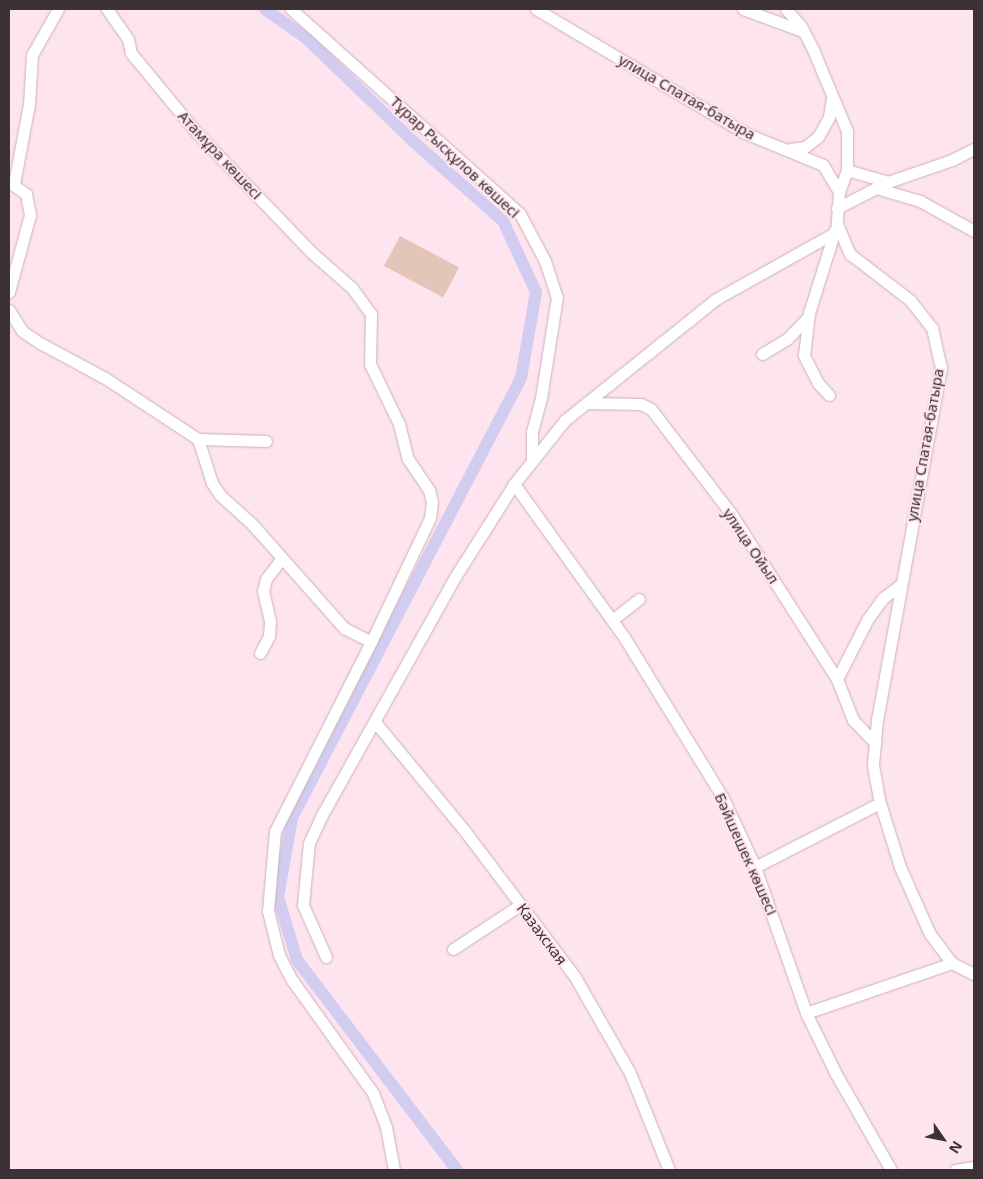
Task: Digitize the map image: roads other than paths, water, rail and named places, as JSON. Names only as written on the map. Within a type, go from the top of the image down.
[{"type":"street","points":[[9,292],[30,216],[26,194],[12,183],[29,104],[32,55],[58,9]]},
{"type":"street","name":"Атамұра көшесі","points":[[107,9],[128,39],[131,53],[197,133],[311,252],[352,288],[371,314],[373,328],[370,364],[399,424],[408,459],[429,490],[432,502],[430,518],[371,642],[275,831],[268,911],[279,955],[292,980],[372,1092],[386,1127],[394,1170]]},
{"type":"street","name":"Тұрар Рысқұлов көшесі","points":[[291,9],[520,214],[544,261],[557,297],[541,398],[532,431],[532,459]]},
{"type":"street","name":"улица Спатая-батыра","points":[[536,9],[745,133],[790,149],[823,165],[839,192],[835,228],[850,254],[910,300],[932,328],[940,368],[900,585],[873,765],[880,803],[900,867],[930,934],[952,963],[974,974]]},
{"type":"street","points":[[743,9],[804,32]]},
{"type":"street","points":[[786,9],[804,32],[846,131],[847,170],[839,192]]},
{"type":"street","points":[[790,149],[804,147],[818,137],[829,117],[832,99]]},
{"type":"street","points":[[837,208],[888,182],[952,160],[974,149]]},
{"type":"street","points":[[847,170],[888,182]]},
{"type":"street","points":[[876,188],[920,201],[974,231]]},
{"type":"street","points":[[829,395],[818,383],[804,355],[808,317],[835,228]]},
{"type":"street","points":[[326,957],[303,905],[308,851],[322,815],[455,577],[514,484],[532,459],[565,420],[716,299],[835,228]]},
{"type":"street","points":[[9,310],[22,331],[40,343],[106,378],[198,439],[266,441]]},
{"type":"street","points":[[762,354],[788,340],[808,317]]},
{"type":"street","name":"улица Ойыл","points":[[586,403],[641,404],[651,409],[732,515],[837,679],[853,720],[875,743]]},
{"type":"street","points":[[198,439],[212,483],[220,496],[252,524],[344,628],[371,642]]},
{"type":"street","name":"Бәйшешек көшесі","points":[[514,484],[612,620],[723,798],[755,867],[806,1013],[836,1074],[891,1170]]},
{"type":"street","points":[[260,653],[269,636],[270,621],[263,591],[266,578],[281,558]]},
{"type":"street","points":[[837,679],[867,620],[883,598],[900,585]]},
{"type":"street","points":[[612,620],[639,599]]},
{"type":"street","name":"Казахская","points":[[375,722],[464,830],[576,977],[630,1073],[669,1170]]},
{"type":"street","points":[[755,867],[880,803]]},
{"type":"street","points":[[453,949],[520,905]]},
{"type":"street","points":[[806,1013],[952,963]]},
{"type":"street","points":[[954,1170],[974,1167]]},
{"type":"waterway","points":[[265,9],[307,39],[415,143],[503,221],[536,292],[521,378],[292,818],[278,897],[297,960],[457,1170]]}]
